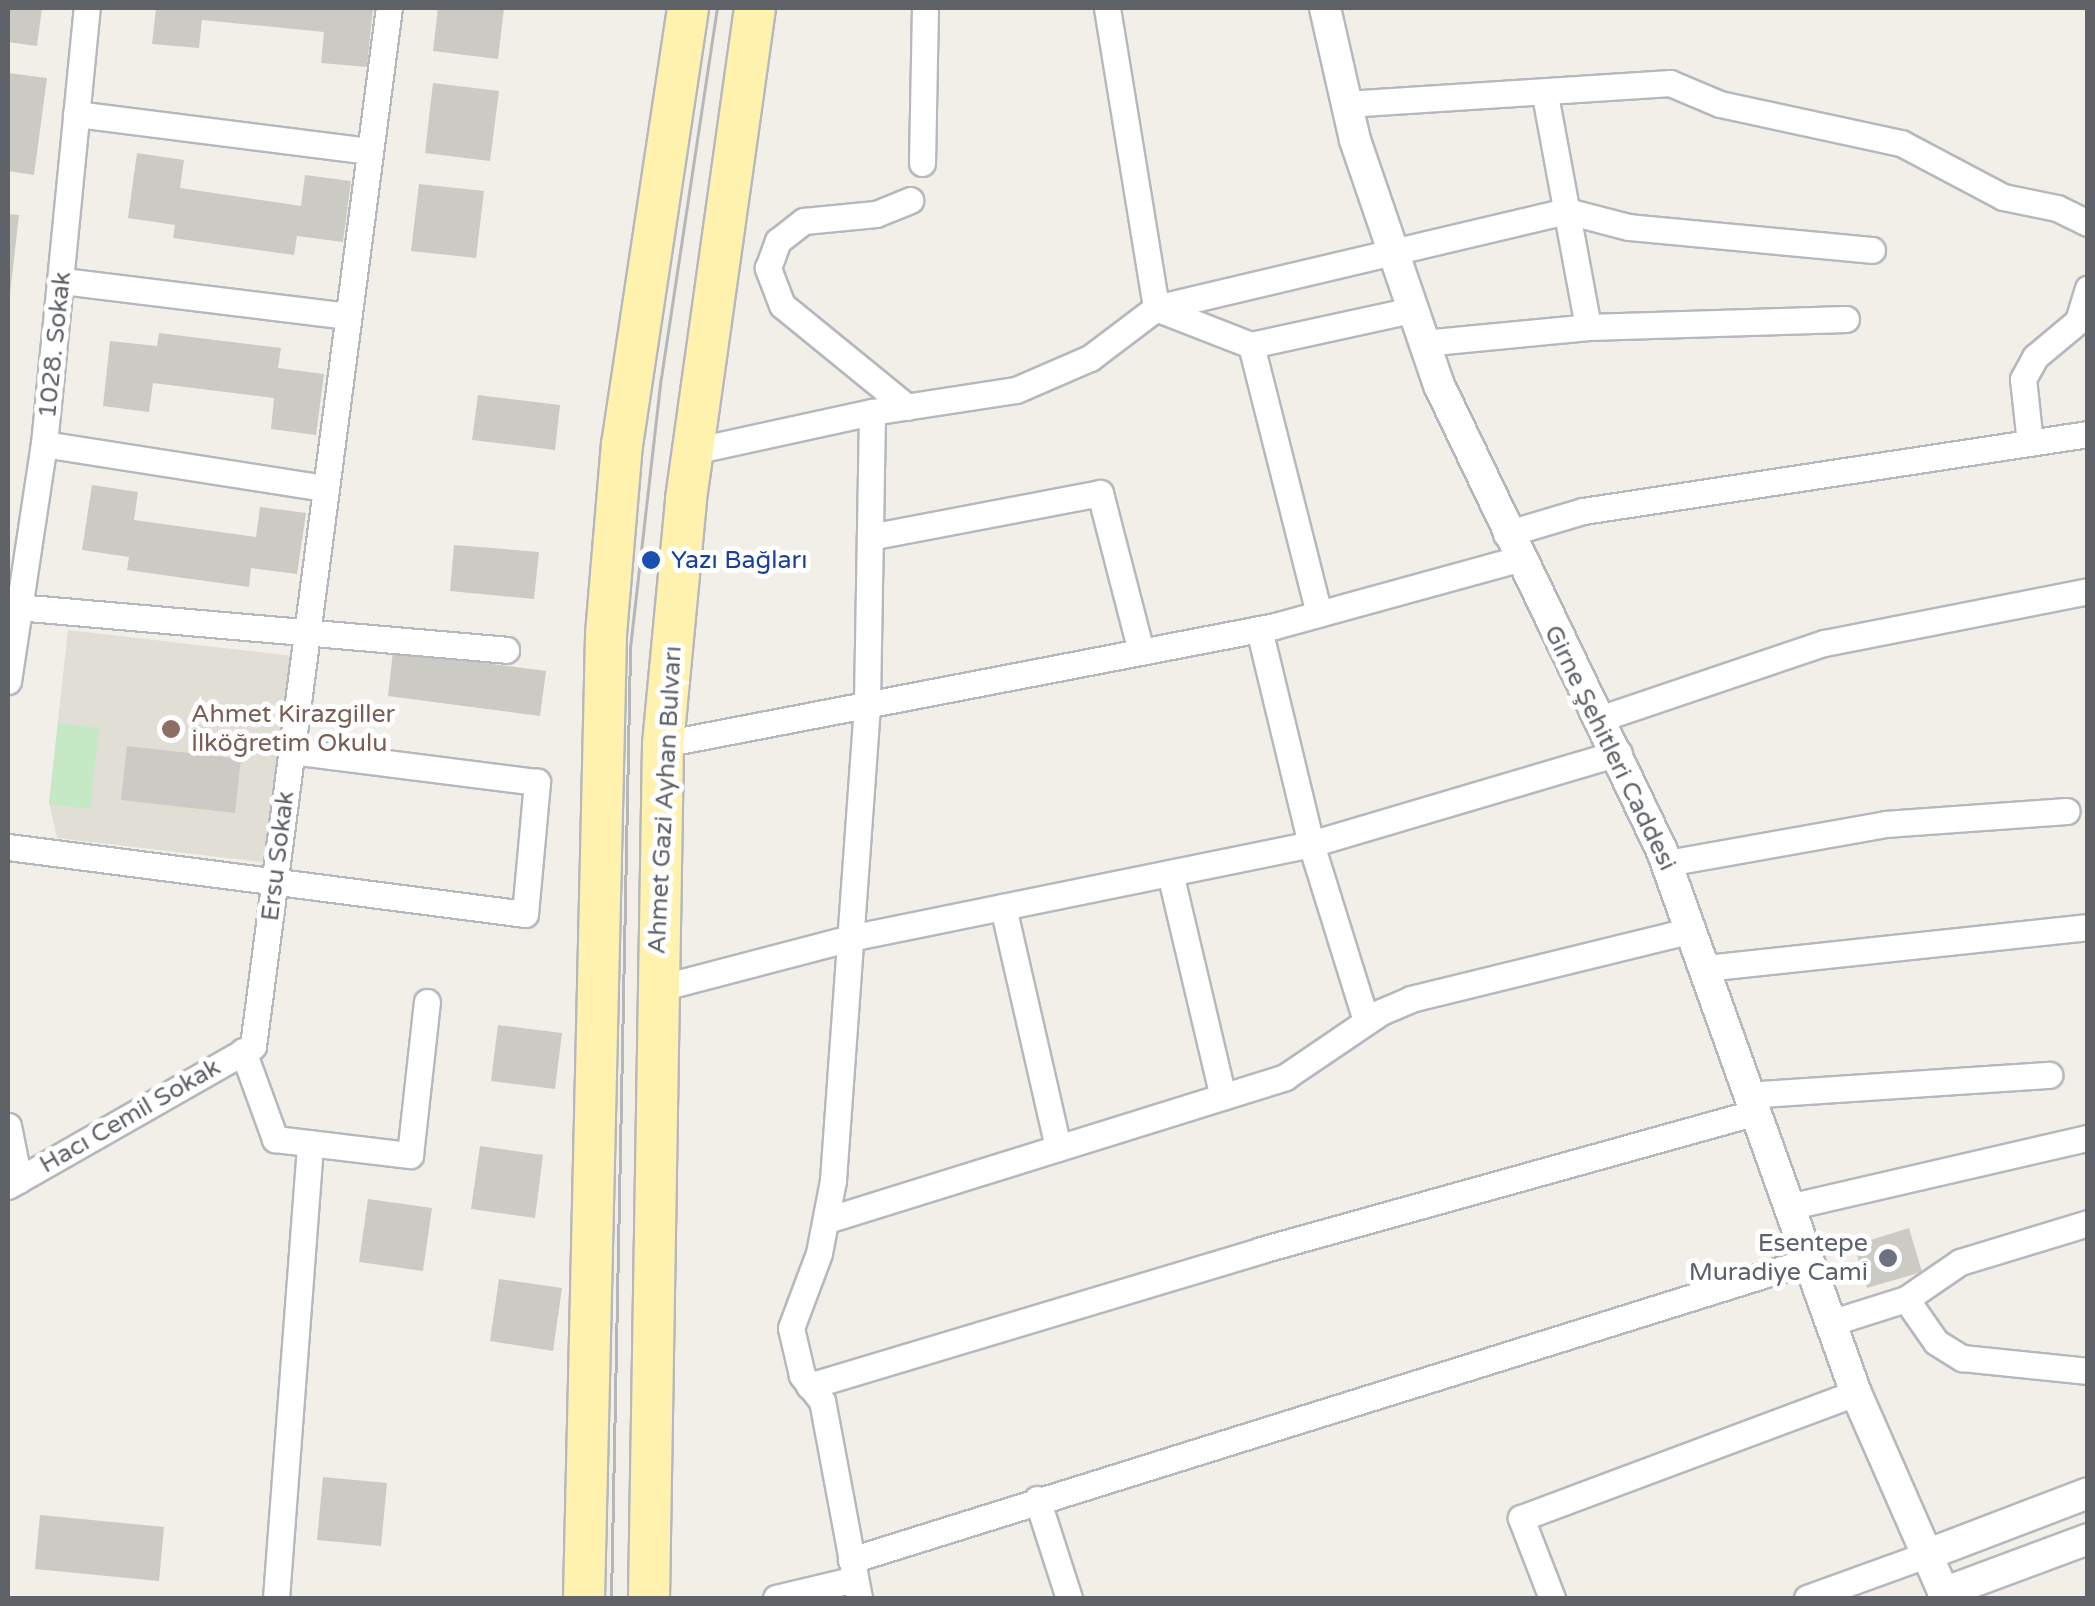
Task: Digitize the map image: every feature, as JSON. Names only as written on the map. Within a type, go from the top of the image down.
[{"type":"main road","points":[[584,1598],[606,634],[622,445],[688,8]]},
{"type":"main road","name":"Ahmet Gazi Ayhan Bulvarı","points":[[649,1598],[662,744],[692,451],[756,8]]},
{"type":"street","name":"1028. Sokak","points":[[8,682],[44,444],[88,8]]},
{"type":"street","name":"Ersu Sokak","points":[[248,1048],[292,752],[389,8]]},
{"type":"street","points":[[922,163],[924,8]]},
{"type":"street","points":[[1108,8],[1156,308]]},
{"type":"street","name":"Girne Şehitleri Caddesi","points":[[1325,8],[1346,104],[1423,343],[1512,547],[1602,718],[1667,862],[1856,1393],[1944,1596]]},
{"type":"street","points":[[1346,104],[1545,95],[1670,83],[1720,104],[1901,143],[2002,196],[2057,208],[2088,222]]},
{"type":"street","points":[[1545,95],[1588,326]]},
{"type":"street","points":[[76,114],[370,150]]},
{"type":"street","points":[[907,407],[782,305],[768,268],[778,241],[804,221],[876,214],[910,200]]},
{"type":"street","points":[[692,451],[872,412],[990,396],[1042,381],[1112,344],[1156,308],[1567,211],[1628,227],[1872,250]]},
{"type":"street","points":[[63,281],[348,316]]},
{"type":"street","points":[[2030,443],[2023,379],[2035,358],[2078,320],[2088,288]]},
{"type":"street","points":[[1156,308],[1251,346],[1412,310]]},
{"type":"street","points":[[1423,343],[1588,326],[1846,319]]},
{"type":"street","points":[[1251,346],[1319,614]]},
{"type":"street","points":[[855,1580],[822,1401],[795,1360],[792,1313],[827,1220],[867,701],[872,412]]},
{"type":"street","points":[[662,744],[867,701],[1259,629],[1319,614],[1512,547],[1583,511],[2088,434]]},
{"type":"street","points":[[44,444],[326,488]]},
{"type":"street","points":[[870,536],[1100,494],[1141,651]]},
{"type":"street","points":[[1602,718],[1824,643],[2088,591]]},
{"type":"street","points":[[17,607],[506,650]]},
{"type":"street","points":[[1259,629],[1311,844],[1366,1022]]},
{"type":"street","points":[[8,846],[525,914],[537,782],[292,752]]},
{"type":"street","points":[[656,989],[850,938],[1311,844],[1618,753]]},
{"type":"street","points":[[1667,862],[1885,824],[2066,810]]},
{"type":"street","points":[[1170,873],[1223,1096]]},
{"type":"street","points":[[1003,907],[1058,1148]]},
{"type":"street","points":[[1705,968],[2088,928]]},
{"type":"street","points":[[827,1220],[1285,1077],[1366,1022],[1411,999],[1692,930]]},
{"type":"street","points":[[248,1048],[275,1139],[410,1155],[427,1002]]},
{"type":"street","name":"Hacı Cemil Sokak","points":[[14,1183],[248,1048]]},
{"type":"street","points":[[809,1386],[1750,1104],[2049,1075]]},
{"type":"street","points":[[8,1126],[14,1183]]},
{"type":"street","points":[[1788,1207],[2088,1138]]},
{"type":"street","points":[[276,1598],[310,1143]]},
{"type":"street","points":[[1830,1323],[1906,1299],[1960,1262],[2088,1223]]},
{"type":"street","points":[[776,1598],[855,1580],[1038,1499],[1808,1261]]},
{"type":"street","points":[[1906,1299],[1936,1342],[1962,1358],[2088,1371]]},
{"type":"street","points":[[1552,1598],[1521,1518],[1856,1393]]},
{"type":"street","points":[[1807,1598],[2088,1493]]},
{"type":"street","points":[[1038,1499],[1068,1598]]},
{"type":"street","points":[[1944,1596],[2088,1539]]},
{"type":"shaded area","name":"Ahmet Kirazgiller İlköğretim Okulu","points":[[68,630],[293,656],[270,863],[57,838],[49,802]]},
{"type":"green space","points":[[58,723],[99,728],[90,809],[49,804]]},
{"type":"building","points":[[8,8],[42,8],[37,46],[8,42]]},
{"type":"building","points":[[156,8],[373,8],[367,67],[321,63],[324,32],[202,20],[199,48],[152,44]]},
{"type":"building","points":[[438,8],[504,8],[498,59],[433,51]]},
{"type":"building","points":[[8,73],[47,78],[34,175],[8,171]]},
{"type":"building","points":[[433,83],[499,91],[490,161],[425,153]]},
{"type":"building","points":[[137,153],[184,160],[180,188],[301,206],[305,175],[351,181],[343,242],[297,236],[294,255],[173,238],[175,225],[128,218]]},
{"type":"building","points":[[419,184],[484,191],[476,258],[411,251]]},
{"type":"building","points":[[8,214],[19,215],[10,294],[8,293]]},
{"type":"building","points":[[159,333],[281,348],[278,368],[324,374],[316,435],[271,429],[274,398],[153,383],[149,412],[103,406],[110,341],[157,346]]},
{"type":"building","points":[[478,395],[560,405],[555,450],[472,440]]},
{"type":"building","points":[[92,485],[138,492],[134,520],[256,537],[260,507],[306,513],[297,574],[251,568],[249,587],[127,570],[129,557],[82,550]]},
{"type":"building","points":[[454,545],[539,552],[534,599],[450,591]]},
{"type":"building","points":[[393,651],[546,671],[540,716],[388,696]]},
{"type":"building","points":[[127,746],[241,759],[235,813],[121,800]]},
{"type":"building","points":[[498,1025],[562,1033],[555,1089],[491,1081]]},
{"type":"building","points":[[480,1146],[543,1155],[535,1218],[471,1209]]},
{"type":"building","points":[[368,1199],[432,1208],[423,1271],[359,1262]]},
{"type":"building","name":"Esentepe Muradiye Cami","points":[[1909,1228],[1922,1272],[1867,1288],[1854,1245]]},
{"type":"building","points":[[499,1279],[562,1288],[553,1351],[490,1341]]},
{"type":"building","points":[[323,1477],[387,1483],[381,1546],[317,1540]]},
{"type":"building","points":[[40,1515],[164,1527],[159,1581],[35,1569]]},
{"type":"tram line","points":[[611,1598],[630,648],[661,378],[717,8]]},
{"type":"place","name":"Yazı Bağları","points":[[651,560]]},
{"type":"place","name":"Ahmet Kirazgiller İlköğretim Okulu","points":[[171,729]]},
{"type":"place","name":"Esentepe Muradiye Cami","points":[[1888,1258]]}]
